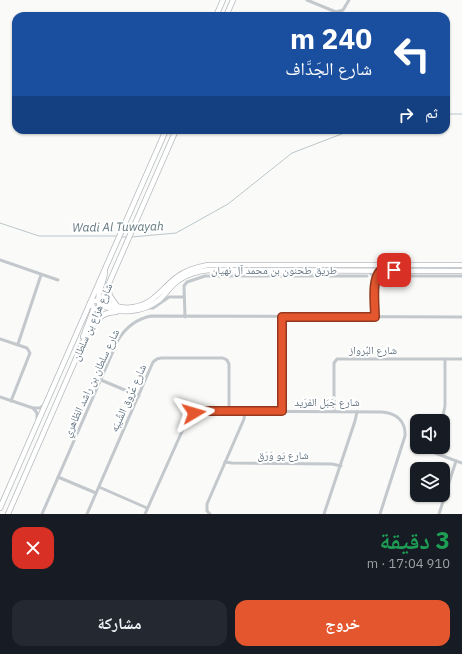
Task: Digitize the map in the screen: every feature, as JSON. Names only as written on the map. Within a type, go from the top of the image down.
[{"type":"main road","points":[[218,12],[223,0]]},
{"type":"main road","points":[[228,12],[233,0]]},
{"type":"main road","name":"شارع هزاع بن سلطان","points":[[0,508],[164,134]]},
{"type":"main road","name":"شارع هزاع بن سلطان","points":[[8,514],[174,134]]},
{"type":"main road","name":"طريق طحنون بن محمد آل نهيان","points":[[100,302],[117,307],[133,307],[147,303],[158,296],[176,278],[186,271],[213,265],[267,270],[462,266]]},
{"type":"main road","points":[[447,271],[450,268],[462,266]]},
{"type":"main road","points":[[100,302],[98,294],[104,277],[104,270]]},
{"type":"main road","name":"طريق طحنون بن محمد آل نهيان","points":[[100,302],[113,310],[131,311],[146,308],[157,302],[175,283],[188,275],[205,271],[278,270],[367,273],[381,270],[462,271]]},
{"type":"main road","points":[[108,287],[109,294],[117,307]]},
{"type":"main road","points":[[83,345],[83,336],[94,308],[89,304],[94,300],[100,302]]},
{"type":"main road","points":[[83,345],[96,322],[102,315],[108,312],[131,311]]},
{"type":"street","points":[[307,0],[336,12],[343,10],[349,0]]},
{"type":"street","points":[[0,260],[58,280]]},
{"type":"street","points":[[185,317],[185,284],[203,276],[267,270],[275,276],[367,273],[372,275],[375,282]]},
{"type":"street","points":[[275,276],[278,270]]},
{"type":"street","points":[[375,317],[375,282],[376,276],[381,270]]},
{"type":"street","points":[[18,344],[41,275]]},
{"type":"street","points":[[387,276],[462,276]]},
{"type":"street","points":[[146,308],[153,308],[168,297],[184,297]]},
{"type":"street","name":"شارع سلطان بن راشد الظاهري","points":[[42,514],[121,335],[132,323],[151,316],[462,317]]},
{"type":"street","points":[[282,317],[282,411]]},
{"type":"street","points":[[0,339],[18,344],[30,351],[11,401]]},
{"type":"street","name":"شارع عُرُوق الشِّيبَه","points":[[87,514],[153,362],[157,359],[222,358],[227,360],[229,364],[229,410]]},
{"type":"street","name":"شارع البُرواز","points":[[334,411],[334,363],[337,359],[462,359]]},
{"type":"street","points":[[443,414],[445,406],[445,359]]},
{"type":"street","points":[[101,380],[139,396]]},
{"type":"street","points":[[0,398],[38,409],[42,407],[48,398]]},
{"type":"street","points":[[32,408],[37,415],[36,425]]},
{"type":"street","name":"شارع جَبَل الفرَيد","points":[[145,514],[188,418],[194,413],[202,411],[229,410],[391,413],[401,420],[405,430],[403,443],[380,514]]},
{"type":"street","points":[[210,514],[207,511],[207,504],[244,419],[245,411]]},
{"type":"street","points":[[324,514],[341,466],[355,421],[356,412]]},
{"type":"street","points":[[438,454],[462,463]]},
{"type":"street","points":[[439,514],[456,461]]},
{"type":"street","name":"شارع يَو وَرَق","points":[[225,462],[332,464],[341,466]]},
{"type":"street","points":[[58,477],[96,493]]},
{"type":"street","points":[[99,487],[147,508]]},
{"type":"waterway","name":"Wadi Al Tuwayah","points":[[450,114],[462,114]]},
{"type":"waterway","name":"Wadi Al Tuwayah","points":[[132,237],[176,233],[228,204],[292,153],[342,134]]},
{"type":"waterway","name":"Wadi Al Tuwayah","points":[[0,223],[39,236],[117,236]]},
{"type":"waterway","name":"Wadi Al Tuwayah","points":[[120,237],[127,237]]},
{"type":"route","points":[[194,413],[198,411],[229,410],[282,411],[282,317],[375,317],[376,276],[381,270],[394,270]]}]
